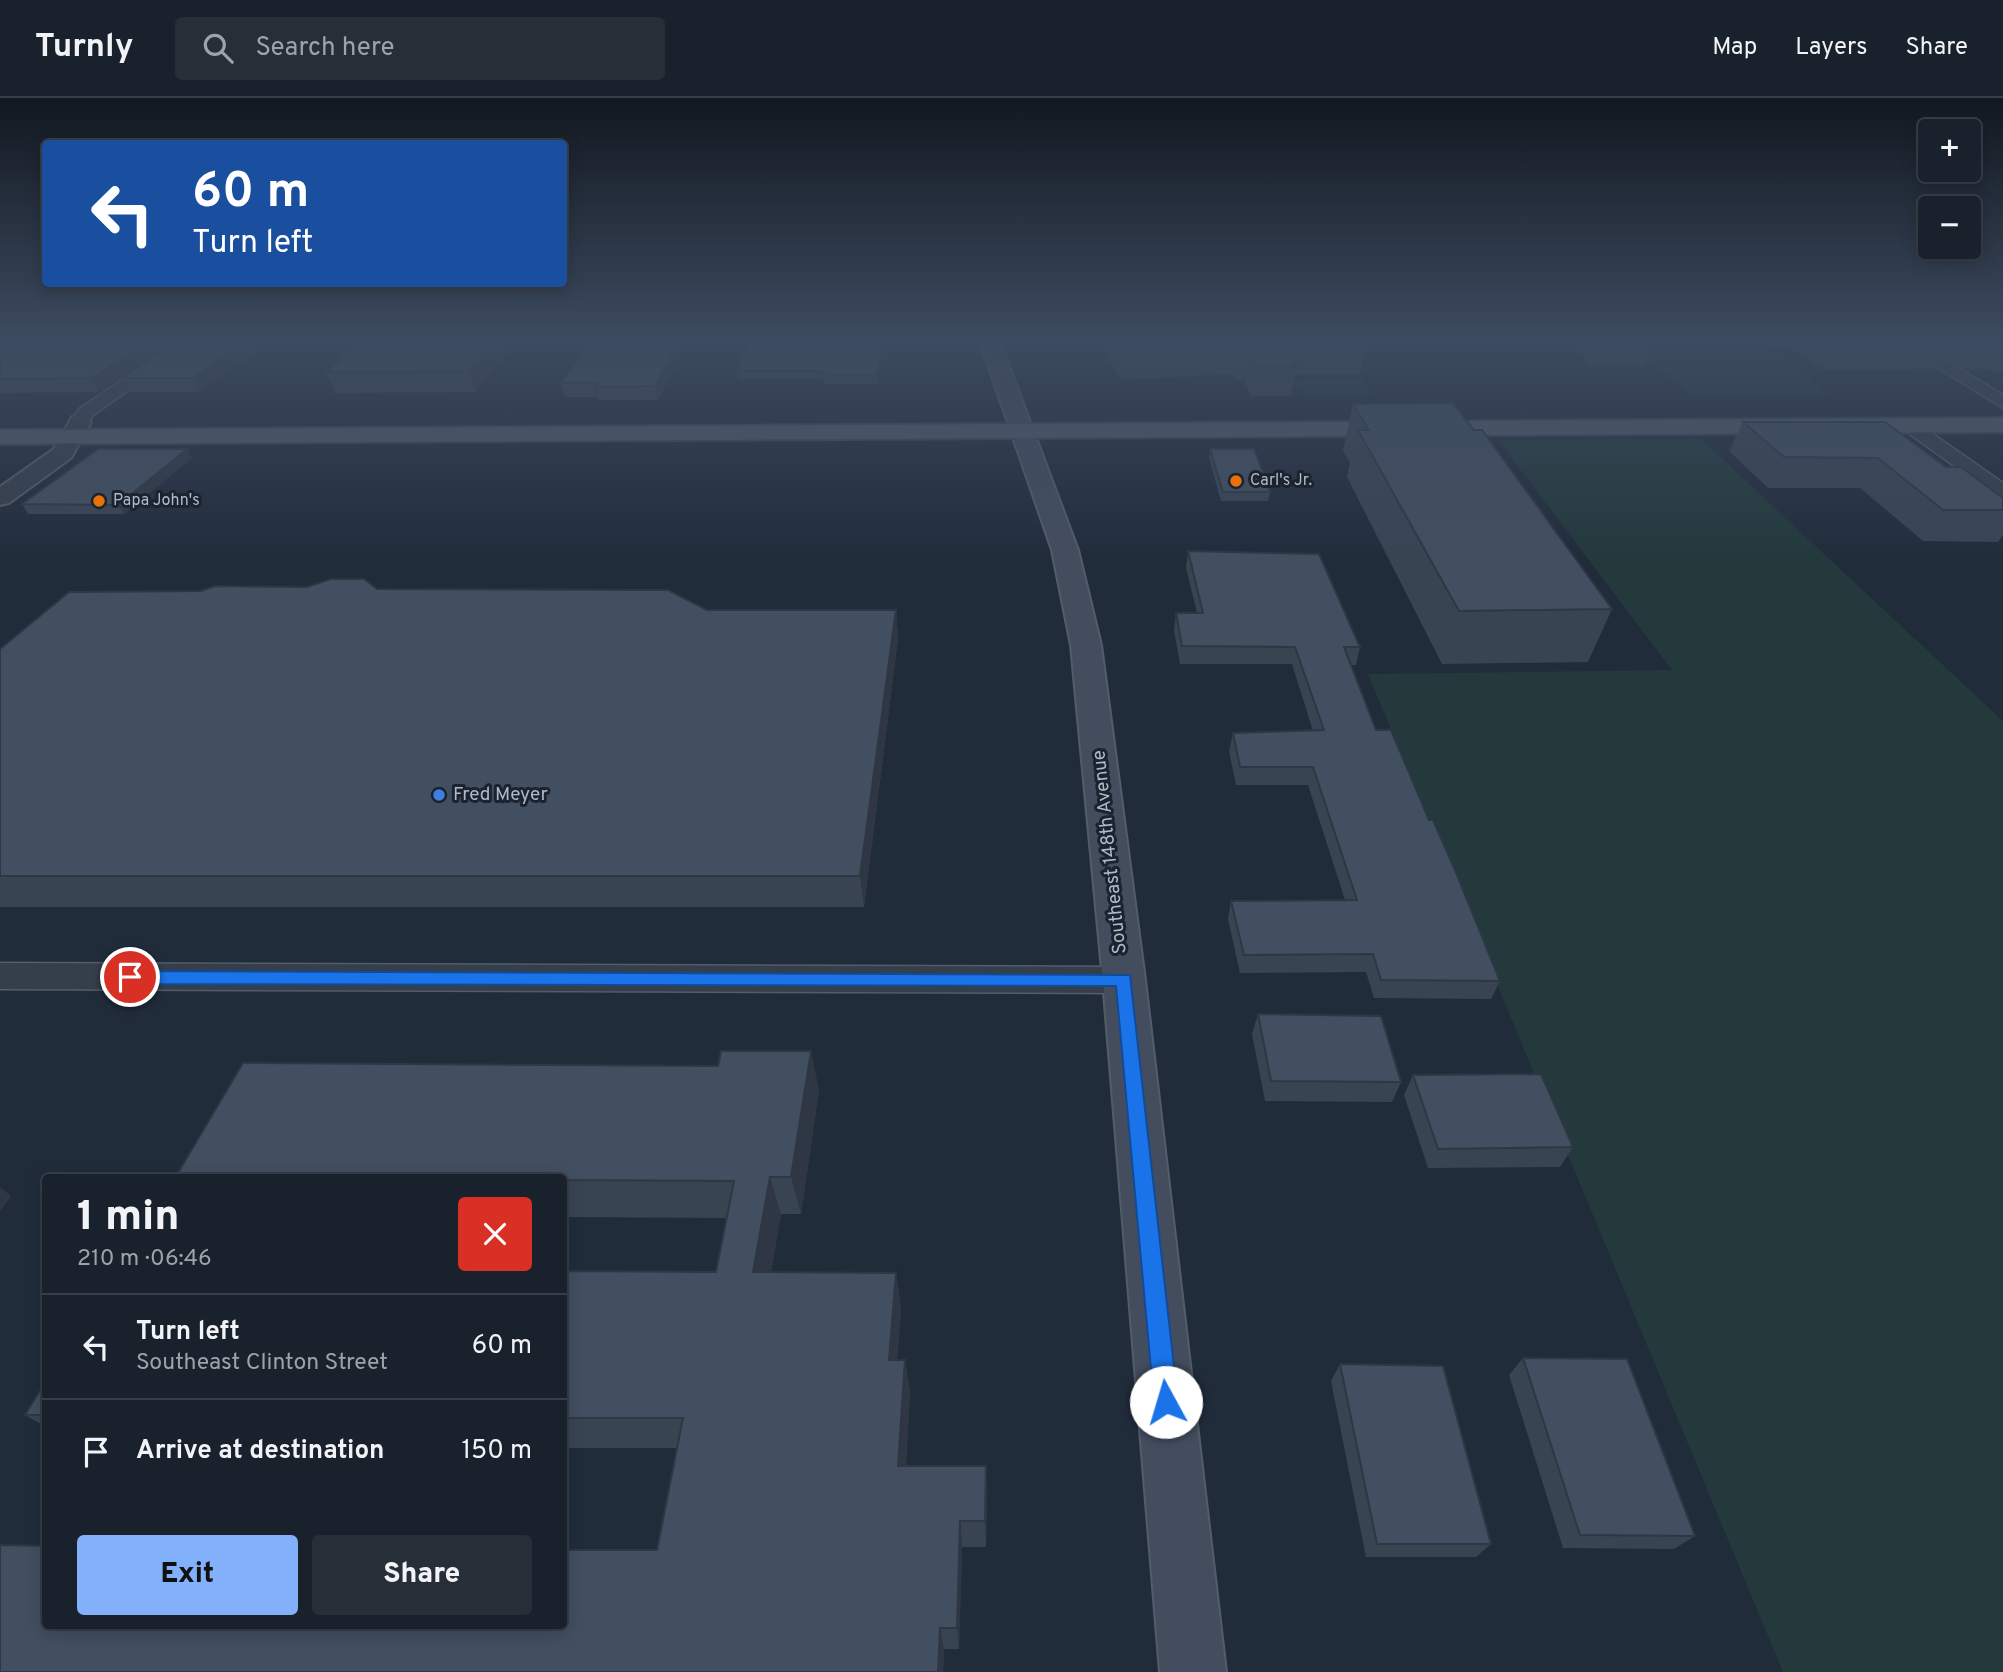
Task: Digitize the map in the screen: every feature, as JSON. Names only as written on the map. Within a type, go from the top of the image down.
[{"type":"main road","name":"Southeast 148th Avenue","points":[[1016,412],[1065,550],[1086,645],[1124,980],[1193,1672]]},
{"type":"main road","points":[[0,423],[77,429],[1802,412]]},
{"type":"main road","points":[[1019,422],[2003,425]]},
{"type":"main road","points":[[0,437],[77,429]]},
{"type":"street","points":[[0,498],[63,453],[85,412]]},
{"type":"street","points":[[1910,426],[2003,492]]},
{"type":"street","points":[[0,976],[1124,980]]},
{"type":"green space","points":[[1701,439],[2003,721],[2003,1672],[1783,1672],[1368,674],[1672,670],[1498,440]]},
{"type":"building","points":[[1358,412],[1460,412],[1474,430],[1482,430],[1612,609],[1459,611],[1358,430],[1369,430]]},
{"type":"building","points":[[1743,422],[1885,422],[1946,467],[1961,467],[2003,498],[2003,510],[1943,510],[1878,458],[1784,457]]},
{"type":"building","points":[[98,449],[187,449],[118,505],[22,504]]},
{"type":"building","name":"Carl's Jr.","points":[[1210,449],[1254,449],[1270,492],[1223,492]]},
{"type":"building","points":[[1188,551],[1319,554],[1360,647],[1344,647],[1376,730],[1391,730],[1429,820],[1433,820],[1455,870],[1500,981],[1381,980],[1373,954],[1244,955],[1231,901],[1357,900],[1313,767],[1240,767],[1233,733],[1324,730],[1295,647],[1182,646],[1176,613],[1203,613]]},
{"type":"building","name":"Fred Meyer","points":[[331,579],[364,579],[377,589],[668,590],[707,610],[896,610],[860,876],[0,876],[0,649],[69,592],[201,591],[215,586],[307,587]]},
{"type":"building","points":[[1258,1014],[1381,1016],[1401,1082],[1271,1081]]},
{"type":"building","points":[[721,1051],[811,1051],[791,1177],[770,1177],[753,1272],[896,1273],[889,1360],[905,1360],[898,1466],[986,1466],[985,1521],[960,1521],[957,1628],[940,1628],[938,1672],[0,1672],[0,1545],[42,1546],[42,1629],[567,1629],[567,1550],[657,1550],[683,1418],[567,1418],[567,1271],[716,1272],[734,1181],[567,1180],[567,1174],[177,1174],[243,1063],[718,1066]]},
{"type":"building","points":[[1541,1074],[1573,1147],[1438,1149],[1413,1075]]},
{"type":"building","points":[[1523,1358],[1627,1359],[1695,1536],[1580,1535]]},
{"type":"building","points":[[1340,1364],[1443,1366],[1491,1544],[1377,1544]]},
{"type":"building","points":[[42,1387],[42,1415],[25,1415]]},
{"type":"place","name":"Carl's Jr.","points":[[1236,481]]},
{"type":"place","name":"Papa John's","points":[[99,501]]},
{"type":"place","name":"Fred Meyer","points":[[439,795]]},
{"type":"route","points":[[130,977],[1124,980],[1166,1402]]}]
